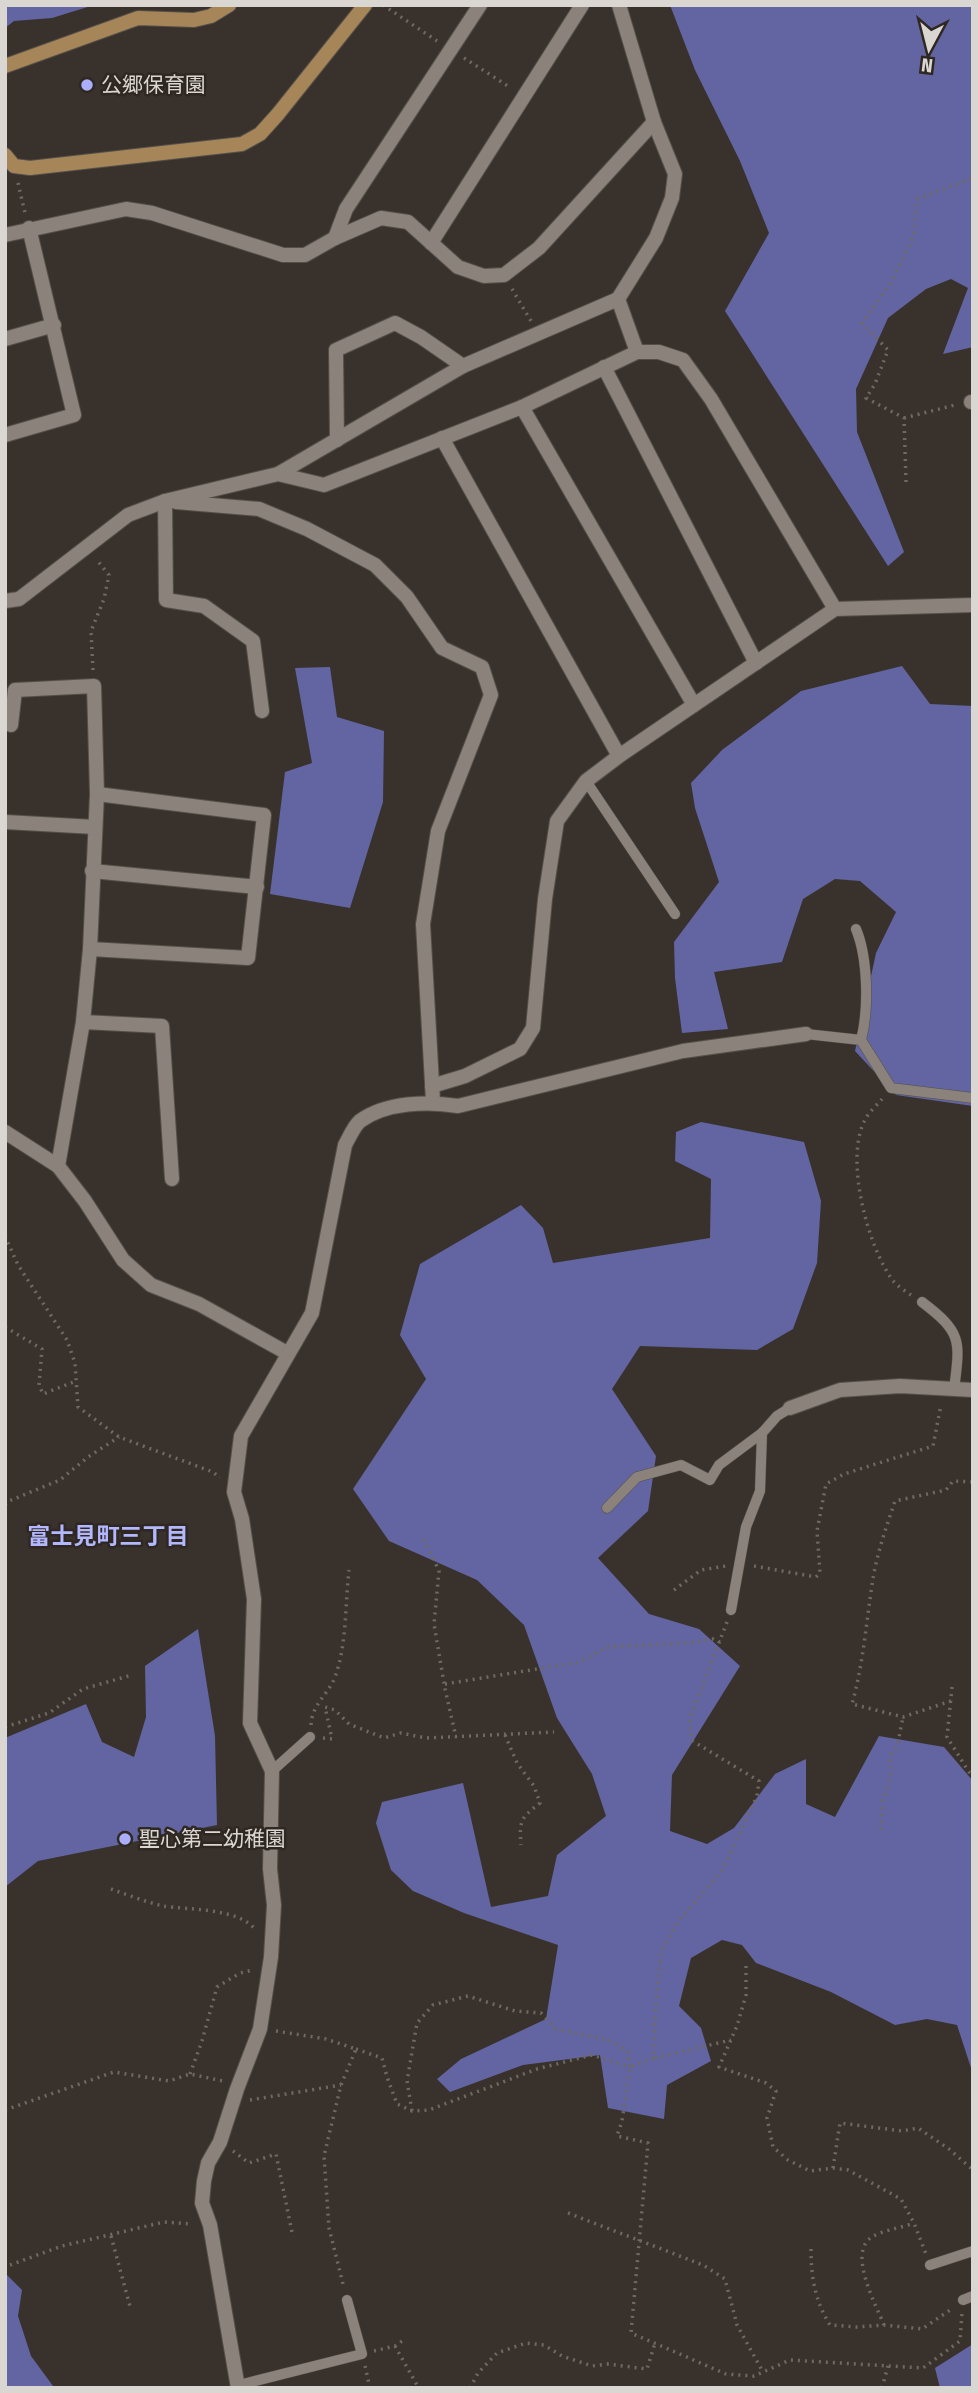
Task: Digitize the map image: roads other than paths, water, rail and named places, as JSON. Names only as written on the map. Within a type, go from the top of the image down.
[{"type":"street","points":[[5,66],[141,12],[194,20],[211,16],[229,5]]},
{"type":"street","points":[[10,161],[30,168],[242,144],[260,134],[278,114],[365,5]]},
{"type":"street","points":[[335,238],[346,209],[480,5]]},
{"type":"street","points":[[431,243],[582,5]]},
{"type":"street","points":[[5,601],[19,599],[128,515],[164,501],[278,474],[463,366],[618,299],[656,238],[672,198],[674,174],[654,122],[619,5]]},
{"type":"street","points":[[5,235],[126,209],[152,213],[283,255],[305,255],[335,238],[381,218],[408,222],[458,267],[484,276],[504,275],[539,248],[654,122]]},
{"type":"street","points":[[5,435],[74,415],[29,229]]},
{"type":"street","points":[[618,299],[637,352]]},
{"type":"street","points":[[337,440],[336,350],[395,323],[463,366]]},
{"type":"street","points":[[5,339],[54,325]]},
{"type":"street","points":[[278,474],[324,485],[522,407],[637,352],[659,352],[682,360],[711,399],[835,609]]},
{"type":"street","points":[[604,367],[756,663]]},
{"type":"street","points":[[522,407],[694,705]]},
{"type":"street","points":[[442,438],[618,756]]},
{"type":"street","points":[[164,501],[166,600],[204,606],[253,641],[262,711]]},
{"type":"street","points":[[164,501],[259,509],[318,535],[375,565],[407,597],[442,648],[482,667],[491,695],[438,831],[423,924],[433,1101]]},
{"type":"street","points":[[432,1086],[465,1076],[520,1049],[533,1028],[545,899],[557,821],[586,780],[835,609],[973,605]]},
{"type":"street","points":[[8,725],[15,690],[94,686],[97,794],[90,949],[83,1022],[58,1166]]},
{"type":"street","points":[[90,949],[248,958],[264,815],[97,794]]},
{"type":"street","points":[[5,822],[95,827]]},
{"type":"street","points":[[92,871],[257,887]]},
{"type":"street","points":[[83,1022],[162,1026],[172,1179]]},
{"type":"street","points":[[239,2386],[210,2225],[202,2203],[208,2163],[220,2142],[260,2029],[270,1962],[274,1905],[270,1858],[272,1772],[250,1723],[254,1600],[242,1519],[234,1492],[241,1436],[312,1312],[345,1145],[358,1122],[385,1110],[433,1101],[458,1106],[683,1051],[806,1034]]},
{"type":"street","points":[[5,1132],[58,1166],[123,1261],[151,1285],[199,1304],[288,1353]]},
{"type":"street","points":[[790,1408],[840,1390],[900,1386],[973,1390]]},
{"type":"lane","points":[[586,780],[675,914]]},
{"type":"lane","points":[[856,929],[863,946],[866,1023],[862,1040],[891,1088],[973,1098]]},
{"type":"lane","points":[[806,1034],[862,1040]]},
{"type":"lane","points":[[922,1302],[942,1317],[957,1336],[959,1353],[949,1389]]},
{"type":"lane","points":[[607,1508],[637,1477],[681,1465],[710,1480],[719,1465],[790,1408]]},
{"type":"lane","points":[[731,1610],[746,1527],[760,1491],[762,1433]]},
{"type":"lane","points":[[272,1772],[310,1737]]},
{"type":"lane","points":[[930,2265],[973,2251]]},
{"type":"lane","points":[[239,2386],[362,2354],[347,2300]]},
{"type":"place","name":"公郷保育園","points":[[87,85]]},
{"type":"place","name":"聖心第二幼稚園","points":[[125,1839]]},
{"type":"district","name":"富士見町三丁目","points":[[108,1536]]}]
